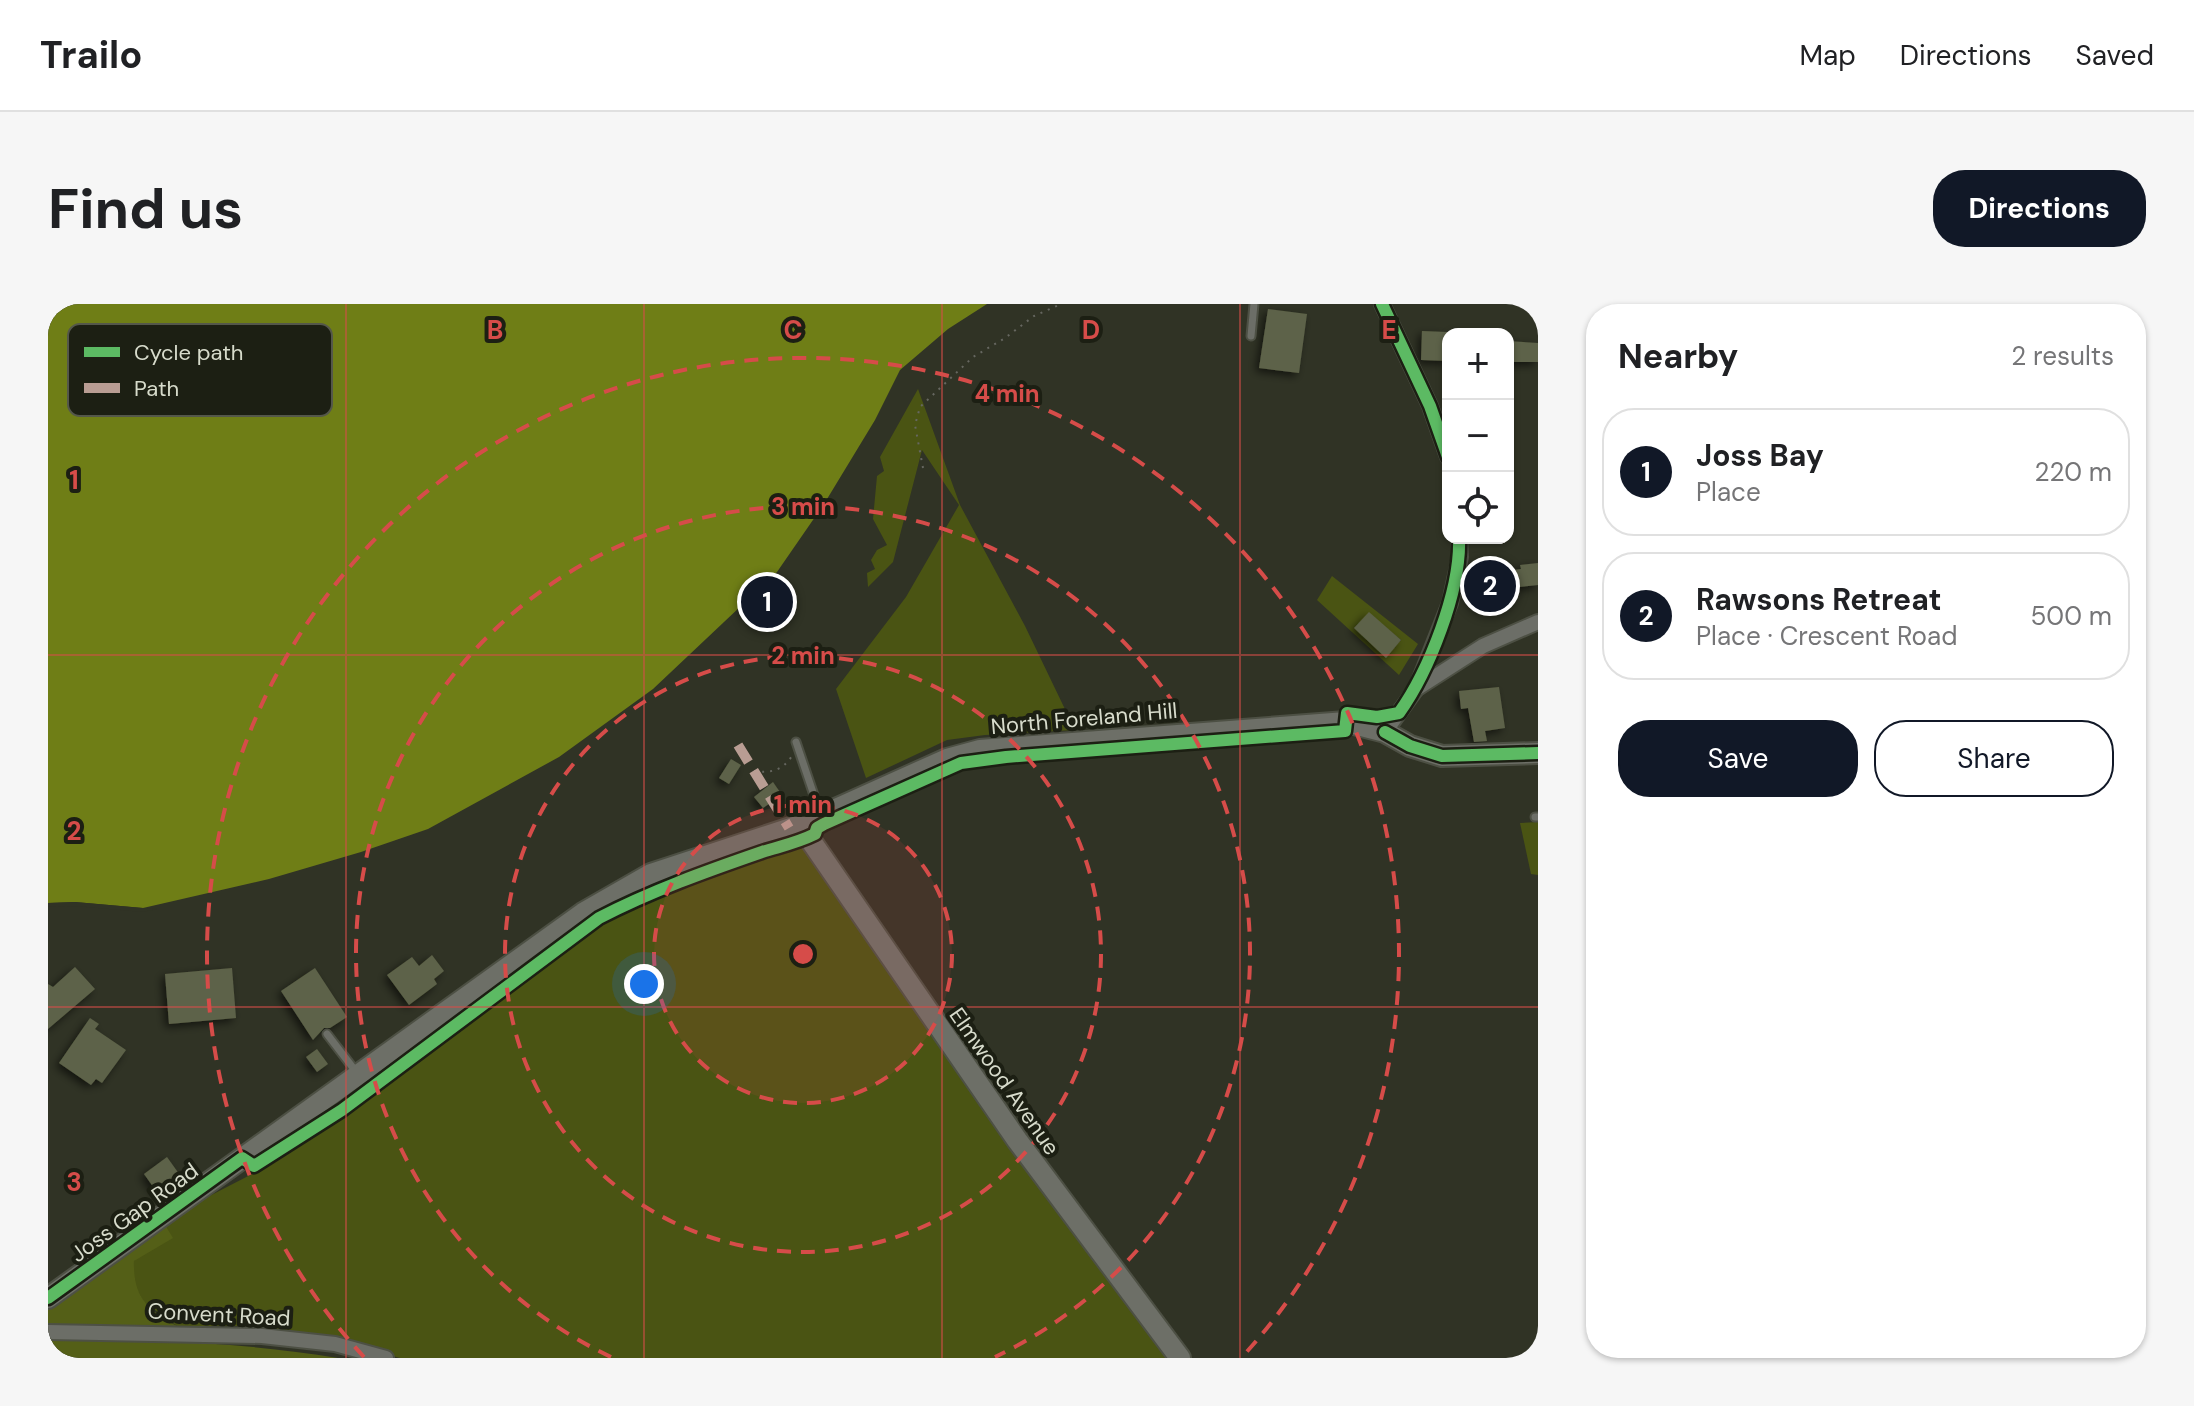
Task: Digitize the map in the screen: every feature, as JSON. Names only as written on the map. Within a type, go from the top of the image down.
[{"type":"main road","name":"North Foreland Hill","points":[[800,825],[947,759],[980,750],[1346,722],[1385,732],[1410,746],[1442,756],[1538,753]]},
{"type":"main road","name":"Joss Gap Road","points":[[48,1298],[583,913],[651,874],[800,825]]},
{"type":"main road","name":"Elmwood Avenue","points":[[800,825],[1017,1140],[1180,1358]]},
{"type":"street","points":[[1382,304],[1430,406],[1442,440]]},
{"type":"street","points":[[1385,732],[1416,689],[1450,603],[1460,557],[1459,544]]},
{"type":"street","points":[[1416,689],[1483,646],[1538,622]]},
{"type":"street","name":"Convent Road","points":[[48,1332],[262,1336],[335,1344],[386,1358]]},
{"type":"lane","points":[[1251,336],[1254,304]]},
{"type":"lane","points":[[796,742],[821,816]]},
{"type":"lane","points":[[327,1034],[359,1075]]},
{"type":"path","points":[[923,468],[915,425],[920,407],[973,357],[1034,316],[1061,304]]},
{"type":"path","points":[[754,771],[768,772],[786,766]]},
{"type":"shaded area","points":[[48,304],[987,304],[948,329],[900,370],[875,420],[824,504],[777,572],[653,689],[559,757],[428,829],[269,879],[143,908],[75,902],[48,903]]},
{"type":"shaded area","points":[[918,389],[960,505],[1025,626],[1075,730],[947,740],[866,778],[836,689],[906,597],[959,505],[922,450],[893,562],[868,587],[867,573],[875,569],[871,560],[877,550],[887,545],[873,519],[877,476],[884,471],[880,457]]},
{"type":"shaded area","points":[[1332,576],[1418,644],[1399,675],[1317,600]],"holes":[[[1369,613],[1401,640],[1386,657],[1354,628]]]},
{"type":"shaded area","points":[[1538,822],[1538,875],[1531,874],[1520,823]]},
{"type":"shaded area","points":[[803,844],[1169,1358],[400,1358],[261,1326],[177,1326],[144,1302],[134,1285],[134,1261],[165,1225],[190,1206],[258,1171],[342,1114],[626,906],[771,851]]},
{"type":"shaded area","points":[[165,1225],[173,1238],[134,1261],[134,1273],[144,1300],[157,1314],[177,1326],[48,1326],[48,1308]]},
{"type":"shaded area","points":[[48,1337],[230,1345],[338,1358],[48,1358]]},
{"type":"pier","points":[[75,902],[157,909],[143,912],[75,906],[48,907],[48,903]]},
{"type":"building","points":[[1268,309],[1307,314],[1299,373],[1259,368]]},
{"type":"building","points":[[1422,331],[1442,332],[1442,361],[1421,360]]},
{"type":"building","points":[[1514,341],[1538,343],[1538,362],[1514,362]]},
{"type":"building","points":[[1538,563],[1538,585],[1501,589],[1502,597],[1480,598],[1478,576],[1505,574],[1505,571],[1521,569],[1520,565]]},
{"type":"building","points":[[1369,612],[1401,640],[1386,658],[1354,628]]},
{"type":"building","points":[[1499,687],[1505,728],[1485,731],[1487,741],[1474,742],[1468,708],[1461,709],[1459,691]]},
{"type":"building","points":[[731,759],[741,765],[729,784],[719,778]]},
{"type":"building","points":[[773,782],[782,795],[763,808],[754,797]]},
{"type":"building","points":[[432,955],[444,971],[434,979],[437,984],[409,1005],[387,975],[412,957],[419,966]]},
{"type":"building","points":[[75,967],[95,989],[48,1029],[48,984],[53,987]]},
{"type":"building","points":[[232,968],[236,1018],[169,1024],[165,974]]},
{"type":"building","points":[[315,968],[347,1017],[330,1028],[324,1028],[313,1040],[281,991]]},
{"type":"building","points":[[90,1018],[99,1024],[95,1029],[126,1050],[102,1083],[96,1079],[91,1085],[59,1063]]},
{"type":"building","points":[[317,1049],[328,1064],[317,1072],[306,1057]]},
{"type":"building","points":[[167,1157],[182,1178],[159,1195],[144,1174]]},
{"type":"marked path","points":[[738,745],[789,828]]},
{"type":"cycle path","points":[[1382,304],[1430,406],[1442,440]]},
{"type":"cycle path","points":[[48,1298],[242,1158],[254,1166],[342,1110],[599,918],[639,899],[808,837],[824,824],[961,763],[1345,731],[1347,713],[1377,717],[1399,713],[1421,675],[1441,629],[1455,581],[1459,544]]},
{"type":"cycle path","points":[[1385,732],[1410,746],[1442,756],[1538,753]]},
{"type":"place","name":"Rawsons Retreat","points":[[1490,586]]},
{"type":"place","name":"Joss Bay","points":[[767,602]]}]
